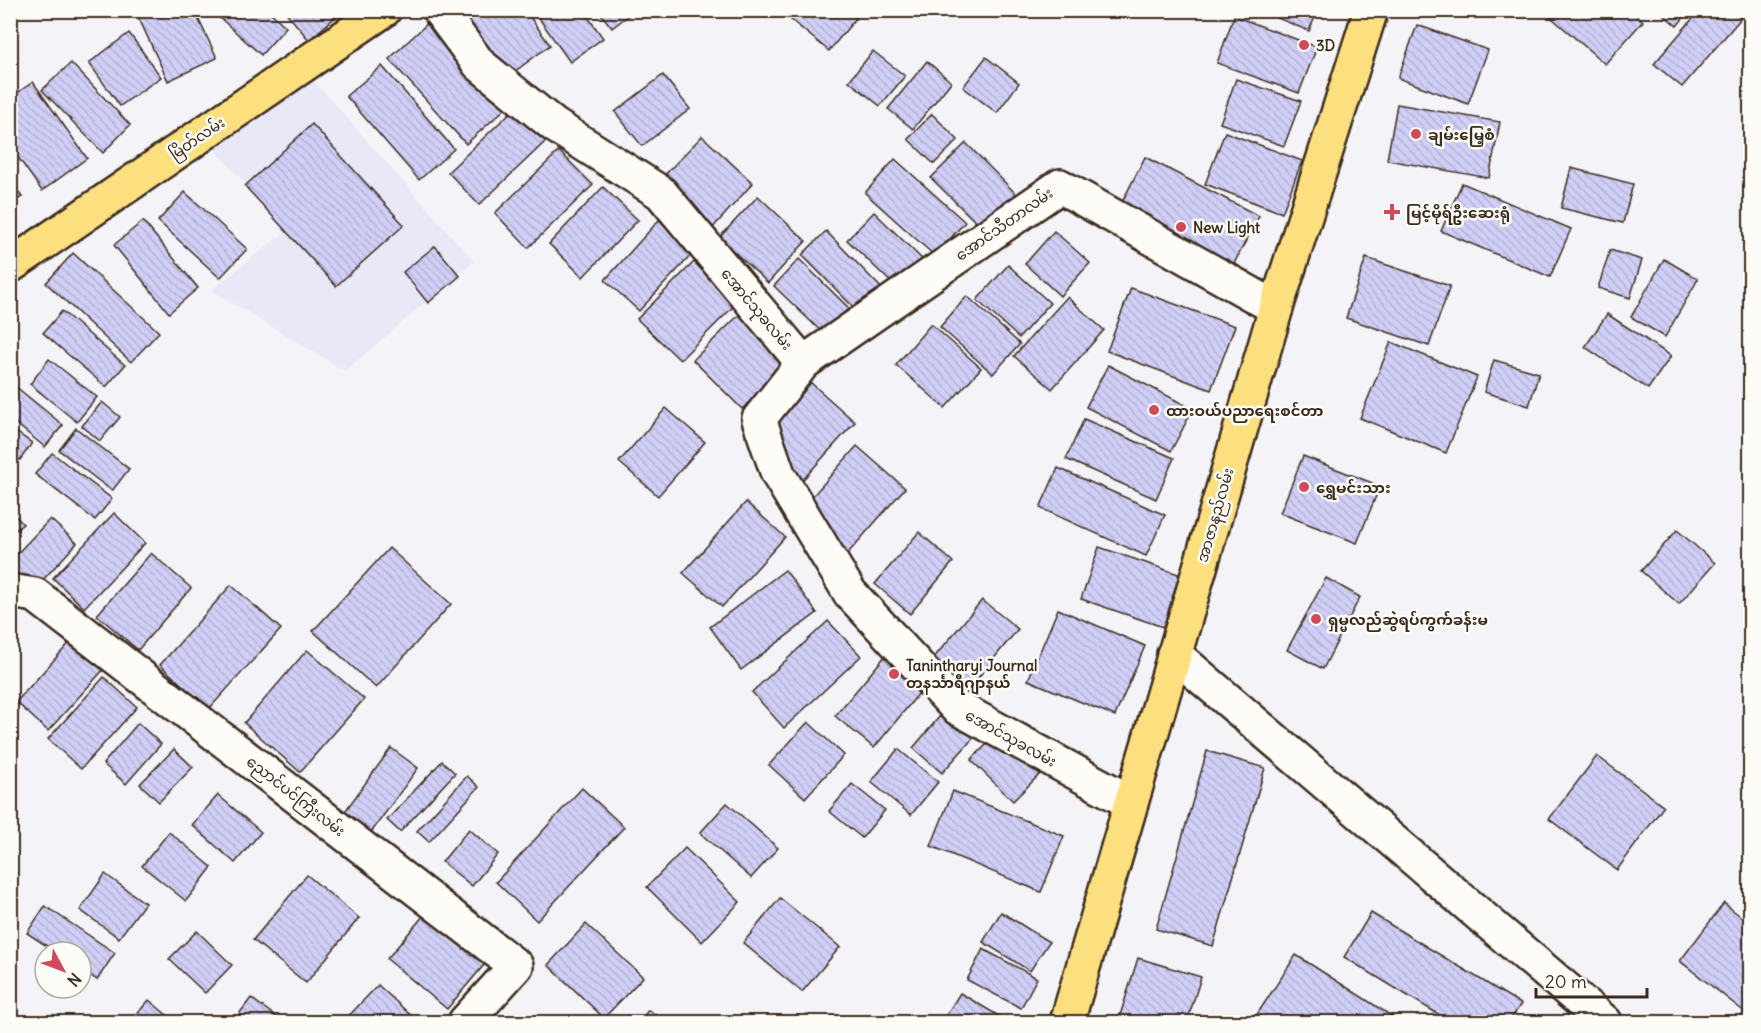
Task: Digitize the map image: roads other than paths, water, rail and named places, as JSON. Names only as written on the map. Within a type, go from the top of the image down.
[{"type":"main road","name":"မြိတ်လမ်း","points":[[10,266],[384,10]]},
{"type":"main road","name":"အာဇာနည်လမ်း","points":[[1067,1023],[1276,308],[1371,10]]},
{"type":"street","name":"အောင်သုခလမ်း","points":[[439,10],[488,71],[554,125],[661,193],[803,363],[759,418],[778,474],[850,593],[956,707],[1130,802]]},
{"type":"street","name":"အောင်သီတာလမ်း","points":[[803,363],[1060,186],[1276,308]]},
{"type":"street","name":"ညောင်ပင်ကြီးလမ်း","points":[[10,591],[35,595],[516,966],[465,1023]]},
{"type":"street","points":[[1174,654],[1605,1023]]},
{"type":"place","name":"3D","points":[[1304,45]]},
{"type":"place","name":"ချမ်းမြေ့စံ","points":[[1416,134]]},
{"type":"place","name":"မြင့်မိုရ်ဦးဆေးရုံ","points":[[1392,212]]},
{"type":"place","name":"New Light","points":[[1181,227]]},
{"type":"place","name":"ထားဝယ်ပညာရေးစင်တာ","points":[[1154,410]]},
{"type":"place","name":"ရွှေမင်းသား","points":[[1304,487]]},
{"type":"place","name":"ရှမ္မလည်ဆွဲရပ်ကွက်ခန်းမ","points":[[1316,619]]},
{"type":"place","name":"Tanintharyi Journal တနင်္သာရီဂျာနယ်","points":[[894,674]]}]
